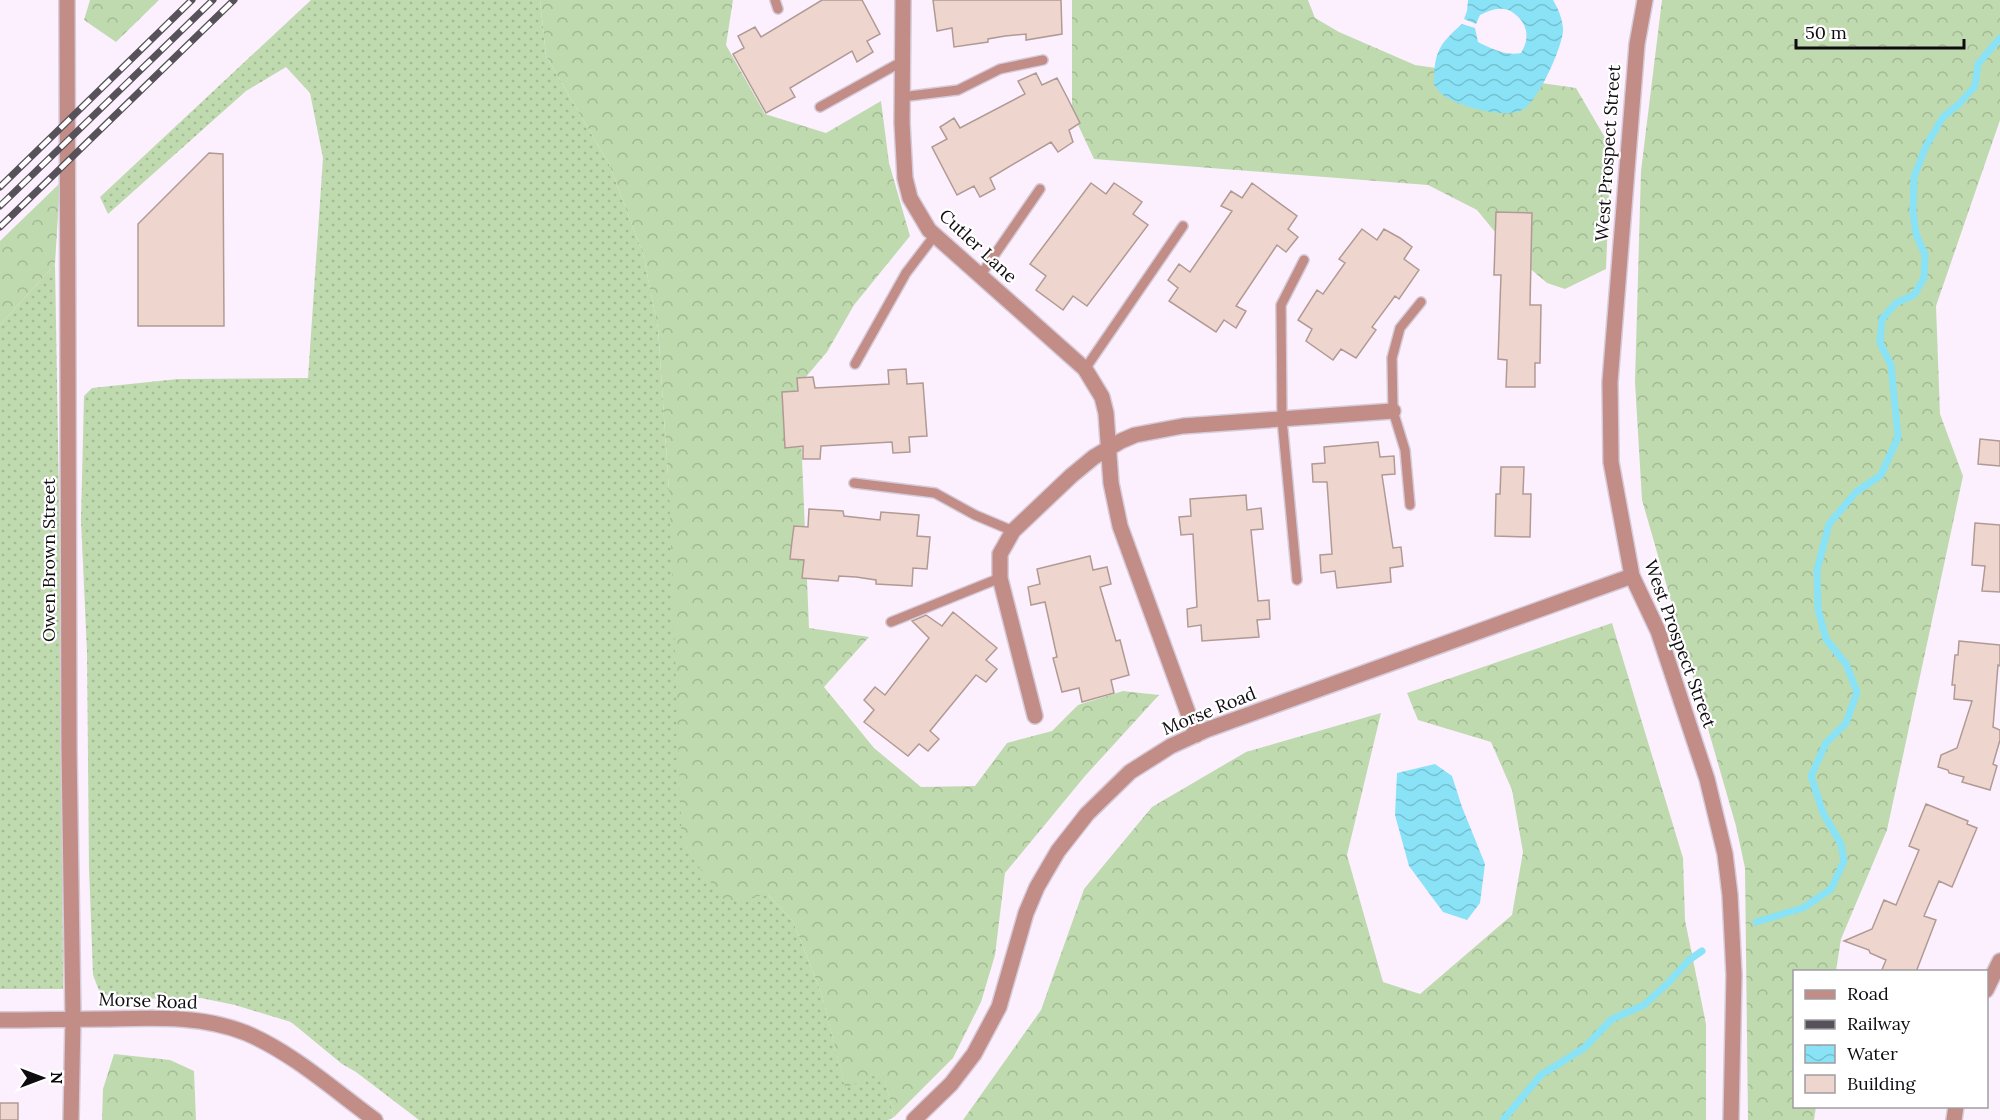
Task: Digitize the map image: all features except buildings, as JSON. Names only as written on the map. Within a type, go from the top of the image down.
[{"type":"street","name":"Owen Brown Street","points":[[67,0],[69,725],[73,1019],[71,1120]]},
{"type":"street","name":"Cutler Lane","points":[[903,0],[904,178],[910,198],[919,216],[935,235],[1085,369],[1102,397],[1106,413],[1111,483],[1120,526],[1196,735]]},
{"type":"street","name":"West Prospect Street","points":[[1645,0],[1636,44],[1610,382],[1611,462],[1632,576],[1658,631],[1707,779],[1725,855],[1730,896],[1734,975],[1731,1120]]},
{"type":"street","points":[[1035,716],[1000,578],[1000,554],[1013,531],[1071,476],[1109,447],[1135,435],[1183,426],[1393,411]]},
{"type":"street","name":"Morse Road","points":[[914,1120],[951,1084],[974,1054],[999,1007],[1026,913],[1037,887],[1058,850],[1087,814],[1130,772],[1171,746],[1196,735],[1632,576]]},
{"type":"street","points":[[1988,986],[2000,961]]},
{"type":"street","name":"Morse Road","points":[[0,1020],[172,1018],[203,1022],[245,1033],[296,1061],[375,1120]]},
{"type":"lane","points":[[902,97],[958,90],[1000,69],[1043,60]]},
{"type":"lane","points":[[820,107],[903,61]]},
{"type":"lane","points":[[980,276],[1040,189]]},
{"type":"lane","points":[[1085,369],[1183,226]]},
{"type":"lane","points":[[855,364],[906,273],[935,235]]},
{"type":"lane","points":[[1297,580],[1282,419],[1281,305],[1304,260]]},
{"type":"lane","points":[[1410,505],[1405,450],[1393,411],[1392,358],[1400,328],[1421,302]]},
{"type":"lane","points":[[854,483],[935,493],[975,515],[1013,531]]},
{"type":"lane","points":[[891,622],[1000,578]]},
{"type":"green space","points":[[90,0],[159,0],[116,42],[84,20]]},
{"type":"green space","points":[[311,0],[540,0],[546,56],[609,164],[643,254],[658,328],[669,491],[768,895],[793,921],[822,995],[845,1087],[883,1071],[894,1117],[888,1120],[419,1120],[342,1064],[291,1022],[235,1005],[201,998],[119,999],[100,993],[93,975],[89,867],[87,652],[81,520],[84,396],[92,388],[178,379],[308,378],[323,158],[310,93],[286,67],[246,91],[108,214],[100,197]]},
{"type":"green space","points":[[540,0],[733,0],[726,45],[765,114],[826,133],[881,101],[889,163],[910,236],[854,305],[827,352],[799,385],[809,628],[869,637],[824,687],[874,748],[921,787],[975,786],[1007,743],[1052,731],[1078,705],[1123,691],[1159,695],[1085,776],[1005,873],[995,955],[981,1002],[953,1058],[894,1117],[883,1072],[845,1088],[822,995],[793,921],[768,895],[725,901],[682,845],[669,491],[658,328],[643,254],[609,164],[546,56]]},
{"type":"green space","points":[[1072,0],[1308,0],[1315,18],[1339,32],[1415,65],[1576,88],[1611,148],[1606,269],[1565,289],[1547,283],[1514,255],[1477,210],[1428,185],[1094,159],[1072,112]]},
{"type":"green space","points":[[1662,0],[2000,0],[2000,120],[1936,306],[1940,414],[1963,476],[1887,830],[1841,939],[1836,970],[1793,970],[1793,1108],[1816,1108],[1814,1120],[1748,1120],[1745,868],[1736,826],[1642,500],[1635,382],[1641,171]]},
{"type":"green space","points":[[60,183],[55,264],[0,325],[0,241]]},
{"type":"green space","points":[[55,264],[61,618],[63,989],[0,989],[0,325]]},
{"type":"green space","points":[[1612,623],[1683,858],[1685,920],[1706,1024],[1706,1120],[963,1120],[1041,1010],[1084,889],[1152,807],[1246,752],[1381,713],[1347,855],[1383,982],[1420,994],[1512,915],[1523,852],[1512,790],[1491,742],[1418,720],[1407,693]]},
{"type":"green space","points":[[114,1054],[170,1060],[194,1071],[196,1120],[102,1120],[103,1089]]},
{"type":"water","points":[[1468,0],[1553,0],[1557,7],[1563,30],[1559,48],[1542,86],[1522,110],[1504,113],[1460,104],[1443,95],[1434,85],[1435,65],[1439,50],[1462,24],[1475,28],[1478,42],[1504,53],[1521,53],[1524,47],[1526,30],[1517,16],[1507,9],[1494,10],[1480,15],[1476,24],[1464,19]]},
{"type":"water","points":[[1435,764],[1452,776],[1485,864],[1480,903],[1467,920],[1443,912],[1409,866],[1395,815],[1397,773]]},
{"type":"waterway","points":[[1756,922],[1803,908],[1831,889],[1844,861],[1841,844],[1823,813],[1811,776],[1826,743],[1846,723],[1857,692],[1846,664],[1826,639],[1818,609],[1817,570],[1829,524],[1856,492],[1881,475],[1898,437],[1891,365],[1880,343],[1882,319],[1896,303],[1914,295],[1924,278],[1925,255],[1916,234],[1913,212],[1914,177],[1926,146],[1943,117],[1975,86],[1978,64],[2000,38]]},
{"type":"waterway","points":[[1503,1120],[1541,1075],[1584,1048],[1612,1019],[1644,1005],[1689,960],[1702,951]]},
{"type":"railway","points":[[0,187],[192,0]]},
{"type":"railway","points":[[0,206],[213,0]]},
{"type":"railway","points":[[0,227],[234,0]]}]
